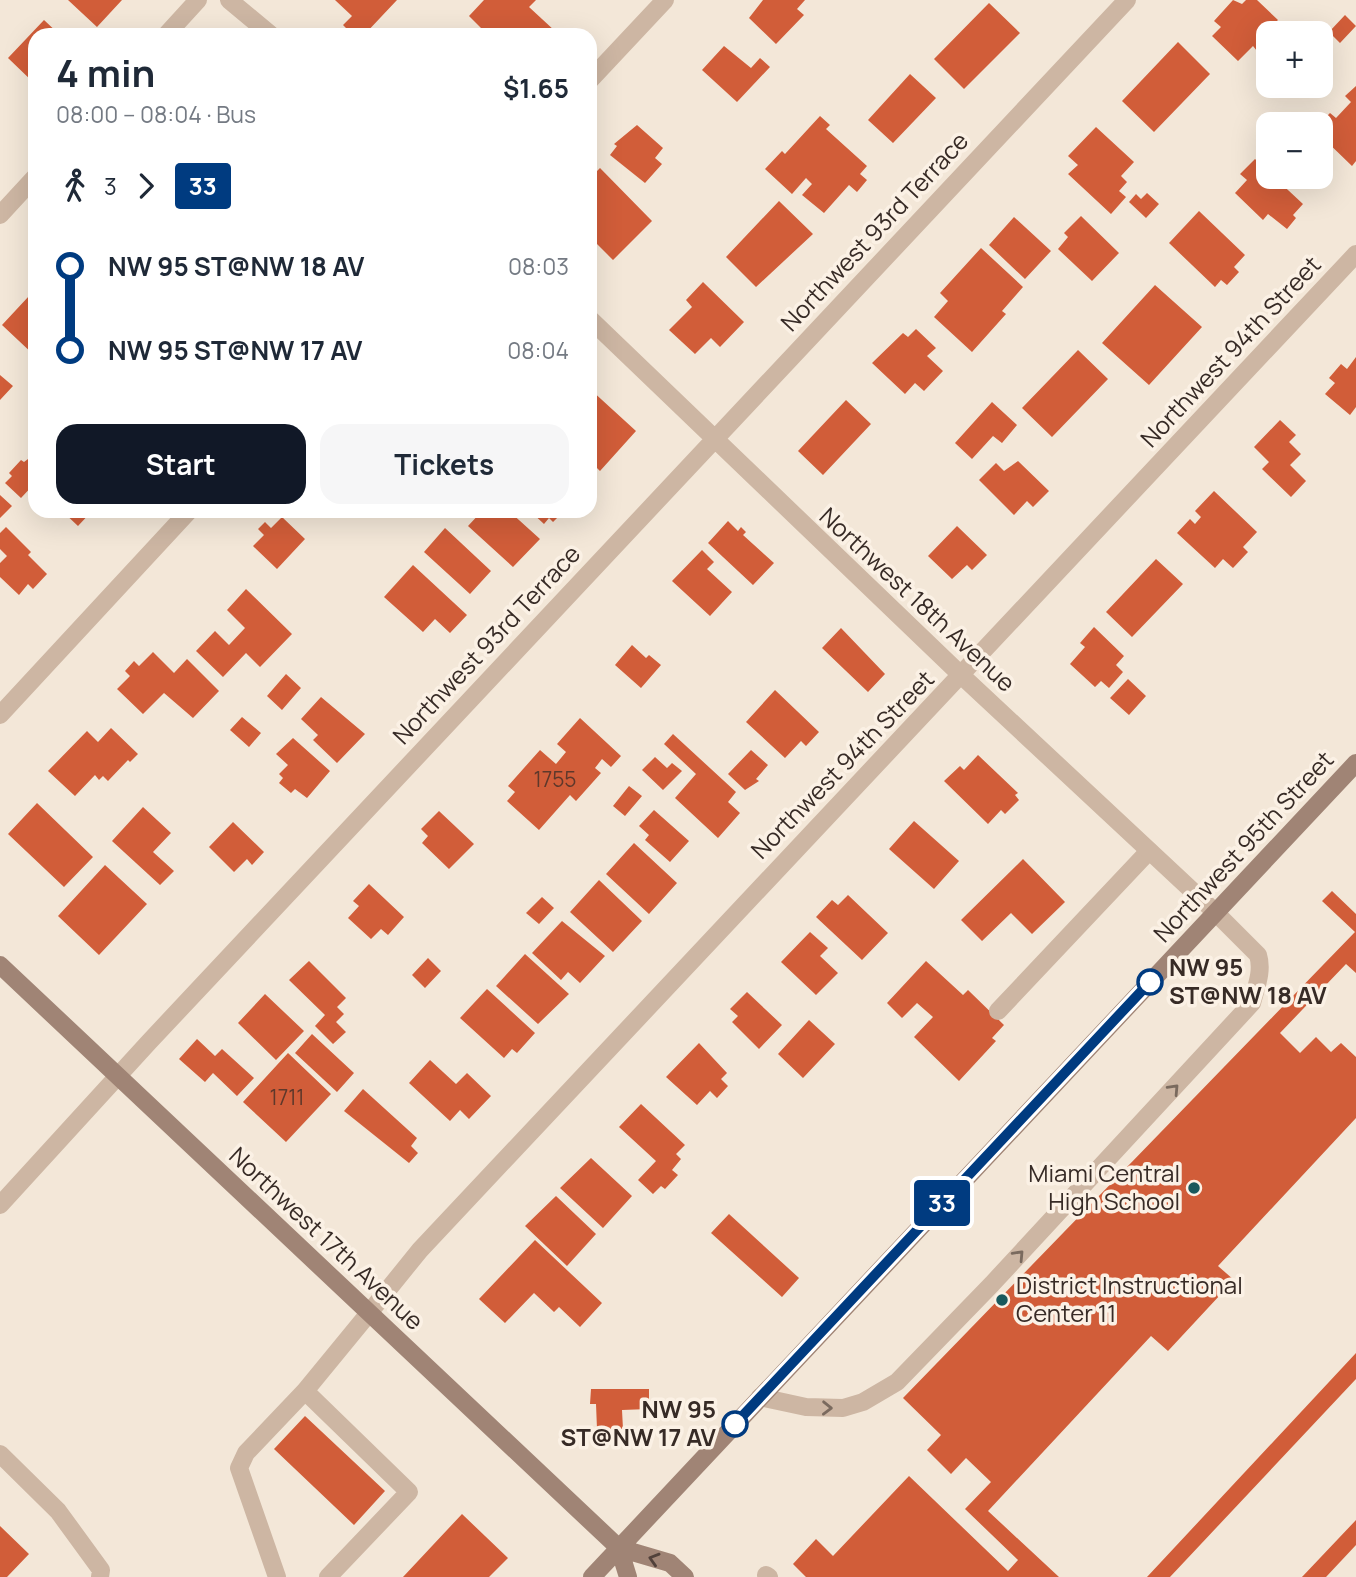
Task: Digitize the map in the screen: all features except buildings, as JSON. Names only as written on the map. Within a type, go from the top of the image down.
[{"type":"main road","name":"Northwest 95th Street","points":[[592,1577],[1356,763]]},
{"type":"main road","name":"Northwest 17th Avenue","points":[[0,965],[619,1548],[670,1563],[685,1577]]},
{"type":"main road","name":"Northwest 17th Avenue","points":[[619,1548],[628,1577]]},
{"type":"street","points":[[172,28],[198,0]]},
{"type":"street","points":[[229,0],[263,28]]},
{"type":"street","points":[[597,73],[665,0]]},
{"type":"street","name":"Northwest 93rd Terrace","points":[[0,1205],[117,1076],[1127,0]]},
{"type":"street","points":[[0,215],[28,185]]},
{"type":"street","name":"Northwest 94th Street","points":[[277,1577],[239,1468],[246,1453],[304,1391],[419,1250],[962,676],[1356,254]]},
{"type":"street","name":"Northwest 18th Avenue","points":[[597,326],[713,440],[1215,912],[1258,955],[1261,964],[1251,1003],[909,1371],[881,1393],[863,1402],[829,1410],[760,1397]]},
{"type":"street","points":[[0,715],[183,518]]},
{"type":"street","points":[[998,1010],[1149,851]]},
{"type":"street","points":[[304,1391],[409,1492],[328,1577]]},
{"type":"street","points":[[0,1454],[58,1511],[101,1570],[100,1577]]},
{"type":"bus line","name":"33","points":[[735,1424],[1150,982]]},
{"type":"place","name":"NW 95 ST@NW 18 AV","points":[[1150,982]]},
{"type":"place","name":"Miami Central High School","points":[[1194,1188]]},
{"type":"place","name":"District Instructional Center 11","points":[[1002,1300]]},
{"type":"place","name":"NW 95 ST@NW 17 AV","points":[[735,1424]]}]
